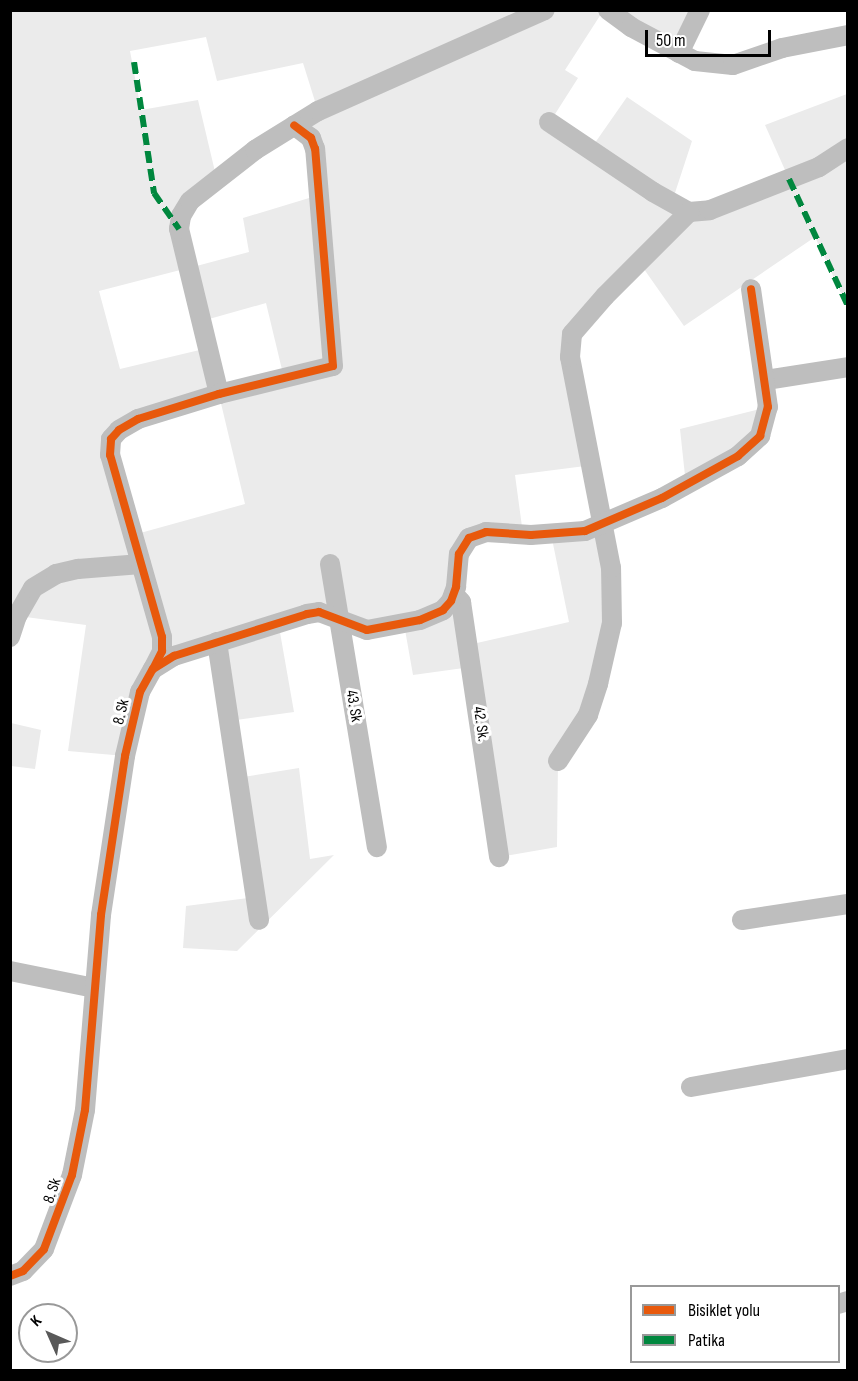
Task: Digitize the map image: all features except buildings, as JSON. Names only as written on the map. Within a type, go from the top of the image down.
[{"type":"street","points":[[219,394],[179,229],[181,216],[199,194],[255,150],[318,111],[545,10]]},
{"type":"street","points":[[608,10],[631,27],[695,62],[733,65],[782,48],[848,35]]},
{"type":"street","points":[[679,53],[700,10]]},
{"type":"street","points":[[549,122],[645,187],[690,212],[720,207],[819,166],[848,148]]},
{"type":"street","name":"8. Sk","points":[[17,1273],[44,1249],[72,1175],[85,1110],[101,915],[125,756],[140,692],[162,651],[162,636],[110,455],[111,439],[119,430],[138,419],[219,394],[333,366],[315,149],[311,138],[294,125]]},
{"type":"street","points":[[558,761],[588,715],[598,684],[612,623],[611,568],[605,523],[570,357],[572,334],[605,296],[690,212]]},
{"type":"street","points":[[153,669],[174,656],[307,614],[319,612],[367,630],[420,620],[443,610],[454,594],[459,554],[469,538],[486,532],[572,534],[605,523],[662,498],[738,456],[760,436],[768,407],[766,380],[751,289]]},
{"type":"street","points":[[766,380],[848,367]]},
{"type":"street","points":[[10,637],[17,616],[33,588],[56,574],[78,569],[141,564]]},
{"type":"street","name":"43. Sk","points":[[330,564],[377,848]]},
{"type":"street","name":"42. Sk.","points":[[454,594],[461,602],[500,857]]},
{"type":"street","points":[[217,642],[259,920]]},
{"type":"street","points":[[742,920],[848,903]]},
{"type":"street","points":[[10,971],[94,988]]},
{"type":"street","points":[[691,1087],[848,1059]]},
{"type":"shaded area","points":[[11,11],[603,11],[565,70],[578,78],[550,122],[590,150],[627,97],[692,141],[672,202],[690,212],[789,179],[765,125],[847,94],[847,306],[815,237],[684,326],[639,262],[572,334],[593,465],[515,475],[523,534],[486,532],[459,554],[468,645],[569,622],[551,534],[605,523],[611,568],[598,684],[558,761],[557,847],[499,857],[471,667],[413,675],[404,624],[334,618],[278,621],[294,712],[229,721],[217,642],[153,669],[125,756],[68,751],[86,625],[18,616],[11,637]],"holes":[[[206,37],[217,81],[303,63],[318,111],[304,131],[319,195],[243,218],[249,252],[189,268],[181,216],[217,180],[198,100],[141,110],[130,51]],[[188,268],[202,321],[266,303],[284,378],[220,394],[208,348],[120,369],[99,291]],[[219,395],[245,504],[133,535],[111,439]]]},
{"type":"shaded area","points":[[608,11],[700,11],[679,53]]},
{"type":"shaded area","points":[[768,407],[760,436],[686,485],[680,429]]},
{"type":"shaded area","points":[[11,723],[41,730],[35,769],[11,766]]},
{"type":"shaded area","points":[[299,768],[310,859],[334,855],[237,951],[183,948],[186,906],[256,897],[237,778]]},
{"type":"marked path","points":[[134,62],[154,193],[179,229]]},
{"type":"marked path","points":[[789,179],[848,306]]},
{"type":"cycle path","points":[[153,669],[162,651],[162,637],[110,455],[111,439],[119,430],[138,419],[219,394],[333,366],[315,149],[311,138],[294,125]]},
{"type":"cycle path","points":[[10,1276],[23,1271],[44,1249],[72,1175],[85,1110],[101,915],[125,756],[140,692],[153,669],[174,656],[307,614],[319,612],[367,630],[420,620],[443,610],[451,601],[456,587],[459,554],[469,538],[486,532],[531,535],[585,531],[662,498],[738,456],[760,436],[768,407],[751,289]]}]
